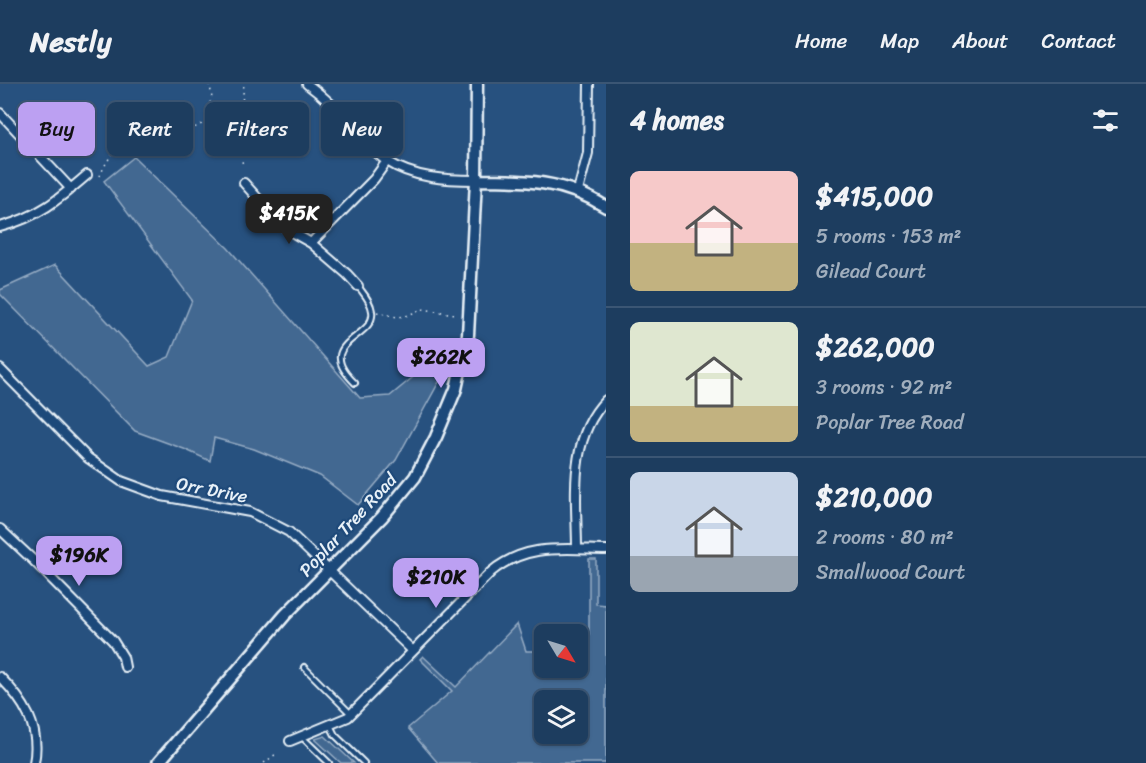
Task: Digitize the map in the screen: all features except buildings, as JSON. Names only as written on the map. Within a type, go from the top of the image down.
[{"type":"main road","name":"Poplar Tree Road","points":[[158,763],[285,615],[382,517],[414,477],[431,447],[453,397],[462,366],[469,327],[476,180],[477,84]]},
{"type":"main road","points":[[476,180],[531,181],[554,184],[578,192],[606,207]]},
{"type":"street","points":[[307,84],[326,98],[387,161],[428,177],[476,180]]},
{"type":"street","points":[[578,192],[588,153],[589,84]]},
{"type":"street","points":[[0,112],[71,189]]},
{"type":"street","points":[[311,243],[374,179],[387,161]]},
{"type":"street","points":[[0,227],[41,212],[87,175]]},
{"type":"street","points":[[244,183],[278,221],[311,243],[358,286]]},
{"type":"street","name":"Orr Drive","points":[[0,369],[88,458],[121,481],[162,496],[235,508],[265,518],[299,540],[413,651]]},
{"type":"street","points":[[577,549],[579,452],[587,427],[606,400]]},
{"type":"street","points":[[0,529],[17,543],[113,641],[123,657],[125,667]]},
{"type":"street","points":[[290,741],[330,725],[350,714],[491,572],[507,561],[526,552],[541,549],[606,550]]},
{"type":"street","points":[[0,677],[17,694],[29,713],[36,740],[34,763]]},
{"type":"lane","points":[[355,383],[341,368],[339,362],[340,354],[345,346],[368,323],[373,312],[358,286]]},
{"type":"lane","points":[[304,667],[350,714]]},
{"type":"lane","points":[[330,725],[335,735],[364,763]]},
{"type":"lane","points":[[302,736],[329,763]]},
{"type":"path","points":[[209,84],[211,102]]},
{"type":"path","points":[[242,102],[244,84]]},
{"type":"path","points":[[100,176],[122,145],[156,134],[187,131],[201,127],[205,123]]},
{"type":"path","points":[[241,156],[243,166]]},
{"type":"path","points":[[373,312],[397,317],[425,309],[455,314]]},
{"type":"path","points":[[264,763],[276,754]]},
{"type":"shaded area","points":[[134,157],[228,248],[360,398],[390,396],[440,355],[440,380],[396,460],[358,505],[320,476],[254,449],[214,438],[210,461],[135,431],[0,294],[0,290],[55,265],[149,366],[169,357],[192,300],[104,181]]},
{"type":"shaded area","points":[[589,559],[596,559],[596,604],[606,605],[606,763],[438,763],[408,728],[452,691],[420,659],[423,656],[456,687],[517,624],[526,651],[534,651],[534,678],[588,678]]},
{"type":"shaded area","points":[[325,736],[354,763],[341,763],[315,739]]}]
